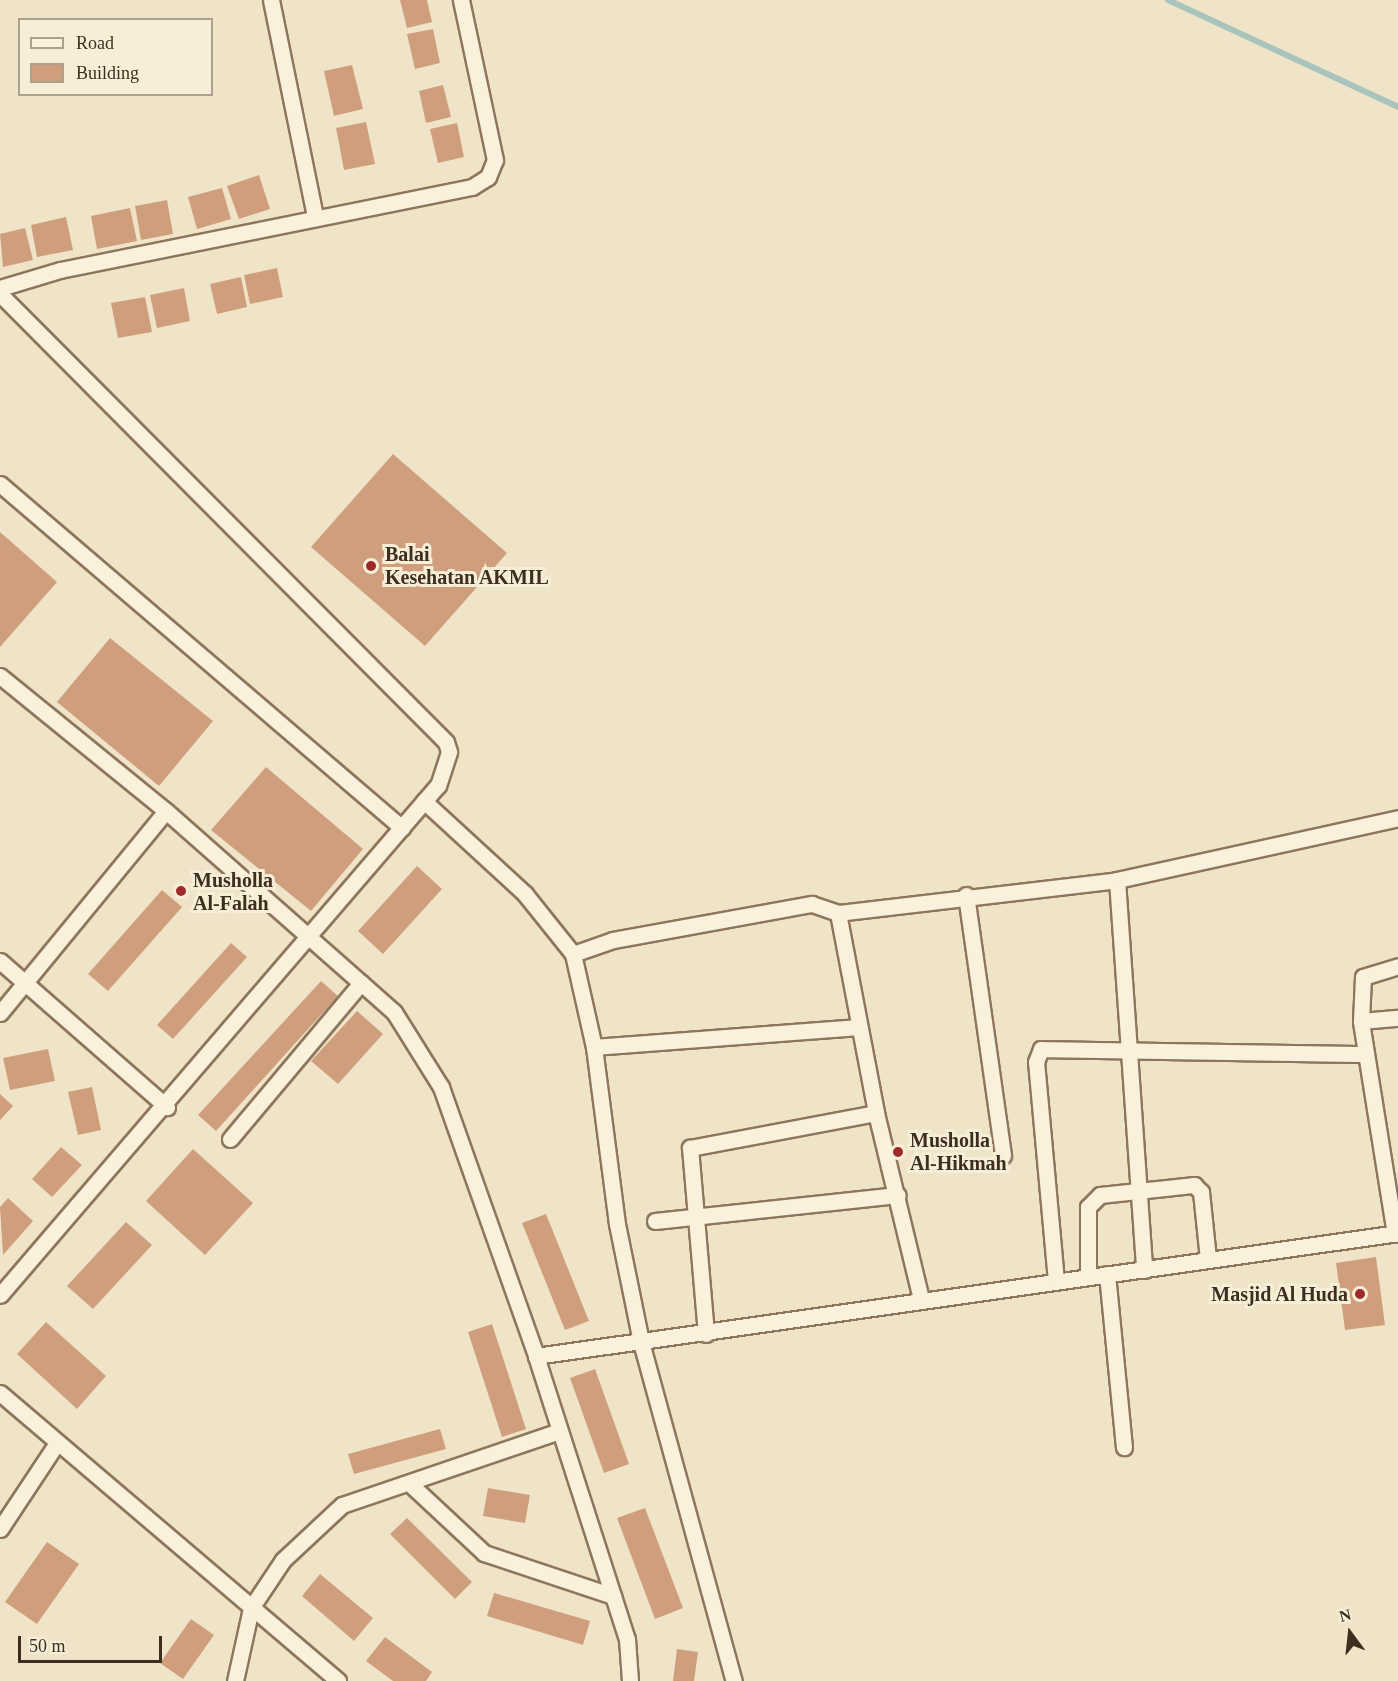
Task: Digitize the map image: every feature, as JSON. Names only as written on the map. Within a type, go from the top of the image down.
[{"type":"street","points":[[271,0],[315,216]]},
{"type":"street","points":[[0,288],[60,270],[315,216],[472,187],[488,177],[495,160],[461,0]]},
{"type":"street","points":[[0,294],[446,742],[442,779],[167,1107],[0,1295]]},
{"type":"street","points":[[0,484],[402,828]]},
{"type":"street","points":[[0,676],[166,811],[394,1012],[413,1036],[441,1087],[536,1356],[557,1432],[627,1639],[630,1681]]},
{"type":"street","points":[[424,801],[580,951],[617,1224],[735,1681]]},
{"type":"street","points":[[0,1013],[166,811]]},
{"type":"street","points":[[580,951],[613,940],[812,904],[838,913],[966,895],[1118,880],[1398,819]]},
{"type":"street","points":[[1118,880],[1141,1191],[1144,1270]]},
{"type":"street","points":[[966,895],[1003,1155]]},
{"type":"street","points":[[838,913],[876,1113],[898,1195],[921,1299]]},
{"type":"street","points":[[0,961],[167,1107]]},
{"type":"street","points":[[536,1356],[687,1339],[921,1299],[1396,1234],[1362,1021],[1363,977],[1398,966]]},
{"type":"street","points":[[230,1139],[361,983]]},
{"type":"street","points":[[1362,1021],[1398,1018]]},
{"type":"street","points":[[594,1047],[858,1027]]},
{"type":"street","points":[[1056,1281],[1036,1062],[1041,1050],[1053,1047],[1366,1054]]},
{"type":"street","points":[[706,1334],[688,1156],[694,1145],[876,1113]]},
{"type":"street","points":[[1088,1277],[1090,1202],[1100,1195],[1198,1188],[1208,1258]]},
{"type":"street","points":[[655,1221],[898,1195]]},
{"type":"street","points":[[1107,1274],[1124,1447]]},
{"type":"street","points":[[0,1393],[92,1475],[339,1681]]},
{"type":"street","points":[[235,1681],[251,1608],[283,1560],[342,1505],[557,1432]]},
{"type":"street","points":[[0,1529],[57,1443]]},
{"type":"street","points":[[409,1483],[484,1553],[613,1596]]},
{"type":"building","points":[[400,0],[427,0],[432,22],[407,28]]},
{"type":"building","points":[[433,29],[440,63],[415,69],[407,34]]},
{"type":"building","points":[[352,65],[363,109],[334,116],[324,71]]},
{"type":"building","points":[[443,85],[451,117],[426,123],[419,91]]},
{"type":"building","points":[[366,122],[375,164],[344,170],[336,128]]},
{"type":"building","points":[[457,123],[464,157],[438,163],[430,129]]},
{"type":"building","points":[[259,175],[270,209],[239,219],[227,186]]},
{"type":"building","points":[[222,188],[231,219],[197,229],[188,197]]},
{"type":"building","points":[[167,200],[173,234],[141,240],[135,206]]},
{"type":"building","points":[[130,208],[137,241],[97,249],[91,216]]},
{"type":"building","points":[[66,217],[73,250],[37,257],[31,225]]},
{"type":"building","points":[[25,228],[33,260],[3,267],[0,234]]},
{"type":"building","points":[[277,268],[283,297],[250,304],[244,275]]},
{"type":"building","points":[[241,277],[247,307],[217,314],[210,284]]},
{"type":"building","points":[[184,288],[190,321],[157,328],[150,295]]},
{"type":"building","points":[[145,297],[152,332],[118,338],[111,303]]},
{"type":"building","points":[[393,454],[507,553],[425,646],[311,547]]},
{"type":"building","points":[[0,532],[57,582],[0,647]]},
{"type":"building","points":[[110,638],[213,721],[159,786],[57,702]]},
{"type":"building","points":[[266,767],[363,849],[311,911],[211,830]]},
{"type":"building","points":[[417,866],[442,889],[383,954],[358,931]]},
{"type":"building","points":[[162,890],[182,907],[108,991],[88,974]]},
{"type":"building","points":[[231,943],[247,957],[173,1039],[157,1025]]},
{"type":"building","points":[[321,981],[338,996],[216,1131],[198,1115]]},
{"type":"building","points":[[357,1011],[383,1034],[338,1084],[311,1061]]},
{"type":"building","points":[[48,1049],[55,1081],[10,1090],[3,1058]]},
{"type":"building","points":[[92,1087],[101,1130],[78,1135],[68,1092]]},
{"type":"building","points":[[0,1094],[13,1106],[0,1120]]},
{"type":"building","points":[[61,1147],[82,1165],[52,1197],[32,1179]]},
{"type":"building","points":[[193,1149],[253,1203],[205,1255],[146,1201]]},
{"type":"building","points":[[8,1198],[33,1221],[3,1255],[0,1207]]},
{"type":"building","points":[[546,1214],[589,1321],[565,1330],[522,1223]]},
{"type":"building","points":[[126,1222],[152,1245],[93,1309],[67,1286]]},
{"type":"building","name":"Masjid Al Huda","points":[[1376,1257],[1385,1325],[1345,1330],[1336,1263]]},
{"type":"building","points":[[46,1322],[106,1376],[77,1409],[17,1354]]},
{"type":"building","points":[[492,1324],[526,1429],[502,1437],[468,1332]]},
{"type":"building","points":[[595,1369],[629,1464],[604,1473],[570,1378]]},
{"type":"building","points":[[440,1429],[446,1449],[354,1474],[348,1454]]},
{"type":"building","points":[[488,1488],[530,1495],[525,1523],[483,1516]]},
{"type":"building","points":[[645,1508],[683,1608],[655,1619],[617,1518]]},
{"type":"building","points":[[407,1518],[472,1582],[455,1599],[390,1534]]},
{"type":"building","points":[[47,1542],[79,1564],[37,1624],[5,1602]]},
{"type":"building","points":[[320,1574],[373,1618],[354,1641],[302,1596]]},
{"type":"building","points":[[494,1593],[590,1621],[583,1645],[487,1616]]},
{"type":"building","points":[[191,1619],[214,1635],[183,1679],[160,1663]]},
{"type":"building","points":[[385,1637],[432,1672],[426,1681],[393,1681],[366,1661]]},
{"type":"building","points":[[677,1649],[698,1652],[694,1681],[673,1681]]},
{"type":"waterway","points":[[1168,0],[1398,107]]},
{"type":"place","name":"Balai Kesehatan AKMIL","points":[[371,566]]},
{"type":"place","name":"Musholla Al-Falah","points":[[181,891]]},
{"type":"place","name":"Musholla Al-Hikmah","points":[[898,1152]]},
{"type":"place","name":"Masjid Al Huda","points":[[1360,1294]]}]
